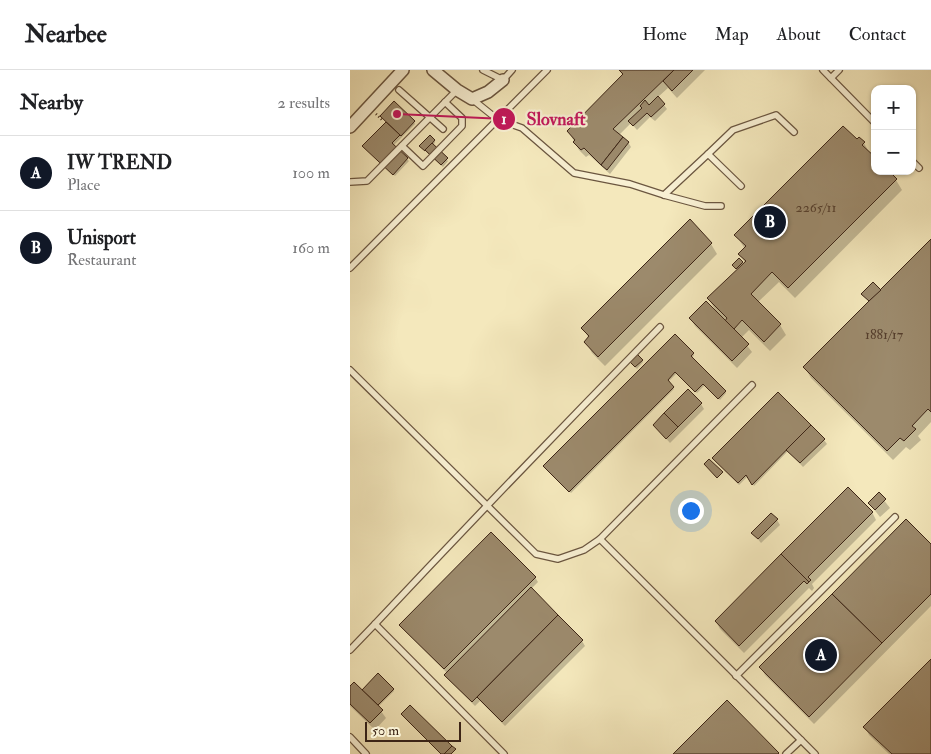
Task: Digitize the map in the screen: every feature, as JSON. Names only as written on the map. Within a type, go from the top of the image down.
[{"type":"street","points":[[350,127],[402,70]]},
{"type":"street","points":[[433,70],[457,90],[472,99],[488,92],[503,80]]},
{"type":"lane","points":[[483,70],[503,80],[512,70]]},
{"type":"lane","points":[[350,268],[547,70]]},
{"type":"lane","points":[[823,70],[871,119]]},
{"type":"lane","points":[[831,78],[840,70]]},
{"type":"lane","points":[[399,90],[443,129]]},
{"type":"lane","points":[[350,182],[366,181],[457,90]]},
{"type":"lane","points":[[472,99],[497,119],[522,128],[574,173],[630,184],[705,206],[720,206]]},
{"type":"lane","points":[[402,146],[423,166],[462,126],[462,118],[446,102]]},
{"type":"lane","points":[[664,195],[733,130],[776,115],[794,132]]},
{"type":"lane","points":[[708,154],[740,186]]},
{"type":"lane","points":[[916,165],[919,168]]},
{"type":"lane","points":[[350,650],[486,506],[660,327]]},
{"type":"lane","points":[[350,370],[536,554],[558,558],[584,550],[600,539],[752,385]]},
{"type":"lane","points":[[736,676],[895,517]]},
{"type":"lane","points":[[600,539],[815,754]]},
{"type":"lane","points":[[375,624],[504,754]]},
{"type":"lane","points":[[350,737],[366,754]]},
{"type":"lane","points":[[786,754],[801,740]]},
{"type":"building","points":[[619,70],[674,70],[613,129],[623,137],[601,165],[584,148],[581,150],[573,142],[575,140],[567,131],[623,74]]},
{"type":"building","points":[[674,70],[693,70],[672,91],[663,81]]},
{"type":"building","points":[[658,96],[665,104],[651,117],[647,113],[633,126],[628,121],[642,108],[640,106],[645,100],[649,105]]},
{"type":"building","points":[[394,101],[415,121],[401,136],[380,116]]},
{"type":"building","points":[[386,122],[400,135],[392,143],[408,158],[393,175],[362,146]]},
{"type":"building","points":[[843,126],[857,139],[859,137],[865,142],[862,145],[871,153],[871,175],[893,175],[897,179],[788,288],[772,272],[751,294],[781,324],[764,342],[742,320],[734,329],[725,321],[727,318],[707,298],[746,261],[738,254],[746,246],[734,235]]},
{"type":"building","points":[[430,135],[435,140],[425,151],[419,146]]},
{"type":"building","points":[[623,137],[629,142],[607,170],[601,165]]},
{"type":"building","points":[[432,143],[448,158],[441,165],[425,150]]},
{"type":"building","points":[[690,219],[712,243],[598,357],[584,342],[589,336],[581,328]]},
{"type":"building","points":[[931,239],[931,412],[928,409],[912,426],[916,429],[904,441],[900,438],[887,451],[803,367]]},
{"type":"building","points":[[739,258],[743,262],[736,269],[732,265]]},
{"type":"building","points":[[873,282],[881,290],[869,301],[861,294]]},
{"type":"building","points":[[706,301],[749,344],[732,361],[689,318]]},
{"type":"building","points":[[675,334],[694,353],[691,356],[726,391],[718,399],[703,384],[695,392],[675,372],[668,380],[674,387],[569,492],[543,466]]},
{"type":"building","points":[[637,354],[643,360],[635,367],[629,361]]},
{"type":"building","points":[[688,389],[702,403],[678,427],[664,413]]},
{"type":"building","points":[[778,392],[811,425],[752,485],[746,475],[738,483],[712,458]]},
{"type":"building","points":[[664,413],[678,427],[666,439],[653,425]]},
{"type":"building","points":[[811,425],[825,439],[800,463],[786,450]]},
{"type":"building","points":[[709,459],[723,472],[717,478],[704,464]]},
{"type":"building","points":[[848,487],[873,512],[808,577],[811,580],[809,582],[781,554]]},
{"type":"building","points":[[879,492],[886,499],[875,510],[868,503]]},
{"type":"building","points":[[771,513],[778,519],[758,539],[751,533]]},
{"type":"building","points":[[906,519],[931,544],[931,594],[882,643],[832,594]]},
{"type":"building","points":[[491,532],[536,577],[444,669],[399,625]]},
{"type":"building","points":[[781,554],[809,582],[807,584],[804,581],[739,646],[715,621]]},
{"type":"building","points":[[531,587],[558,615],[472,702],[444,675]]},
{"type":"building","points":[[832,594],[882,643],[809,717],[759,667]]},
{"type":"building","points":[[558,615],[583,640],[502,722],[477,697]]},
{"type":"building","points":[[931,659],[931,754],[892,754],[863,727]]},
{"type":"building","points":[[378,673],[394,689],[378,705],[362,690]]},
{"type":"building","points":[[354,682],[383,710],[370,723],[350,704],[350,686]]},
{"type":"building","points":[[727,700],[778,754],[673,754]]},
{"type":"building","points":[[410,705],[452,746],[444,754],[441,754],[401,714]]},
{"type":"building","points":[[452,746],[456,749],[451,754],[444,754]]},
{"type":"place","name":"Slovnaft","points":[[397,114]]},
{"type":"place","name":"Unisport","points":[[770,222]]},
{"type":"place","name":"IW TREND","points":[[821,655]]}]
